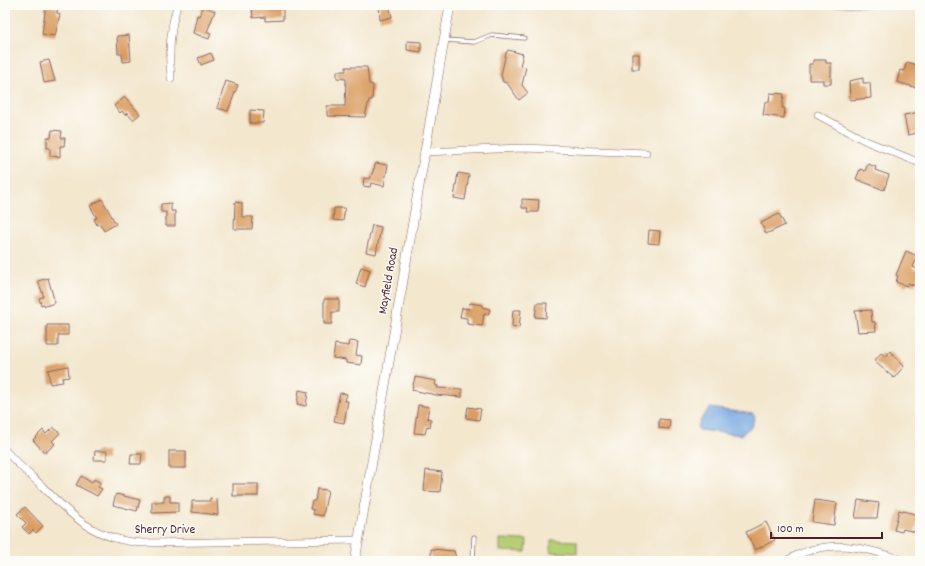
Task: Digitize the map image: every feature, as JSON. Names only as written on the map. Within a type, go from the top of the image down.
[{"type":"street","points":[[5,14],[7,5]]},
{"type":"street","points":[[171,78],[168,52],[171,26],[177,5]]},
{"type":"street","name":"Mayfield Road","points":[[355,561],[450,5]]},
{"type":"street","points":[[818,115],[866,141],[920,162]]},
{"type":"street","points":[[424,152],[524,148],[646,153]]},
{"type":"street","name":"Sherry Drive","points":[[5,450],[73,517],[93,530],[113,539],[143,544],[359,540]]},
{"type":"street","points":[[786,561],[795,556],[832,546],[857,547],[877,551],[904,561]]},
{"type":"lane","points":[[444,40],[474,42],[492,35],[524,38]]},
{"type":"lane","points":[[473,561],[474,536]]},
{"type":"green space","points":[[777,5],[920,5],[920,6],[780,6]]},
{"type":"green space","points":[[500,539],[527,540],[526,552],[500,551]]},
{"type":"green space","points":[[551,540],[577,541],[577,553],[551,552]]},
{"type":"water","points":[[710,408],[753,414],[755,416],[752,426],[741,435],[699,430],[697,427],[703,416]]},
{"type":"building","points":[[46,5],[58,7],[57,13],[60,14],[55,36],[42,34]]},
{"type":"building","points":[[379,5],[389,5],[392,17],[380,20]]},
{"type":"building","points":[[203,6],[215,11],[207,32],[211,33],[209,39],[193,33],[197,15],[199,16]]},
{"type":"building","points":[[252,8],[283,9],[283,20],[265,21],[265,17],[253,18]]},
{"type":"building","points":[[129,35],[131,61],[123,62],[122,54],[118,54],[117,36]]},
{"type":"building","points":[[407,41],[421,42],[421,52],[407,50]]},
{"type":"building","points":[[508,50],[523,54],[520,66],[526,67],[522,85],[528,93],[519,100],[507,83],[503,82],[501,75]]},
{"type":"building","points":[[211,53],[214,60],[201,65],[198,58]]},
{"type":"building","points":[[632,54],[639,54],[639,69],[632,69]]},
{"type":"building","points":[[49,60],[55,81],[44,83],[40,62]]},
{"type":"building","points":[[813,60],[826,60],[826,63],[831,63],[831,84],[823,84],[823,80],[809,80],[809,64],[813,64]]},
{"type":"building","points":[[907,62],[920,66],[920,89],[897,82],[900,70],[904,71]]},
{"type":"building","points":[[346,67],[367,67],[369,84],[373,85],[372,100],[369,100],[365,117],[327,116],[327,106],[345,106],[346,79],[337,78],[337,71],[346,71]]},
{"type":"building","points":[[863,78],[863,83],[870,83],[871,98],[850,100],[849,81]]},
{"type":"building","points":[[226,81],[238,85],[228,111],[217,108]]},
{"type":"building","points":[[770,93],[784,94],[782,108],[785,108],[784,118],[763,115],[765,102],[769,102]]},
{"type":"building","points":[[125,97],[140,114],[133,120],[127,113],[125,115],[122,111],[120,113],[114,106]]},
{"type":"building","points":[[250,110],[264,111],[263,123],[250,123]]},
{"type":"building","points":[[920,112],[920,127],[916,128],[917,133],[908,135],[904,115]]},
{"type":"building","points":[[52,130],[62,131],[61,138],[65,138],[64,146],[60,146],[60,157],[50,156],[50,148],[47,148],[47,137],[51,138]]},
{"type":"building","points":[[376,163],[388,165],[384,186],[371,183],[370,187],[363,186],[364,178],[370,179]]},
{"type":"building","points":[[868,164],[876,167],[875,170],[889,175],[884,190],[856,179],[860,169],[865,171]]},
{"type":"building","points":[[458,173],[469,175],[465,200],[454,198]]},
{"type":"building","points":[[102,199],[116,224],[104,231],[100,224],[97,225],[94,219],[97,218],[90,206]]},
{"type":"building","points":[[522,199],[539,200],[538,212],[527,212],[528,208],[522,208]]},
{"type":"building","points":[[235,202],[242,203],[242,217],[253,217],[252,229],[234,229]]},
{"type":"building","points":[[171,203],[171,211],[175,211],[175,226],[166,226],[166,212],[161,212],[161,204]]},
{"type":"building","points":[[334,208],[345,208],[343,221],[333,220]]},
{"type":"building","points":[[779,214],[785,225],[766,234],[761,223]]},
{"type":"building","points":[[372,225],[381,227],[376,254],[366,252]]},
{"type":"building","points":[[649,230],[660,231],[659,244],[648,243]]},
{"type":"building","points":[[906,251],[918,256],[913,267],[920,270],[915,286],[908,283],[907,286],[896,282],[898,276],[896,275]]},
{"type":"building","points":[[361,267],[370,270],[365,287],[356,284]]},
{"type":"building","points":[[48,278],[55,303],[45,306],[44,304],[41,305],[39,298],[43,297],[43,294],[38,281]]},
{"type":"building","points":[[324,299],[339,299],[339,312],[332,312],[332,324],[324,324]]},
{"type":"building","points":[[470,303],[483,305],[482,307],[490,309],[488,315],[484,314],[482,326],[467,324],[467,318],[460,317],[462,308],[469,309]]},
{"type":"building","points":[[537,303],[547,303],[546,318],[535,317]]},
{"type":"building","points":[[513,310],[521,310],[519,328],[512,327]]},
{"type":"building","points":[[871,310],[872,322],[875,322],[876,331],[858,332],[855,311]]},
{"type":"building","points":[[47,325],[68,325],[68,335],[58,335],[58,346],[47,346]]},
{"type":"building","points":[[349,341],[358,342],[356,355],[362,356],[361,365],[346,363],[346,360],[333,358],[335,344],[348,346]]},
{"type":"building","points":[[890,351],[904,366],[894,378],[874,361],[881,353],[886,357]]},
{"type":"building","points":[[68,366],[69,377],[62,378],[63,382],[50,384],[48,370]]},
{"type":"building","points":[[415,377],[436,381],[435,385],[438,386],[437,388],[462,389],[462,397],[436,395],[412,390]]},
{"type":"building","points":[[299,390],[308,392],[306,406],[297,404]]},
{"type":"building","points":[[340,393],[347,394],[345,401],[348,401],[344,423],[334,421]]},
{"type":"building","points":[[418,405],[429,407],[427,418],[431,419],[430,427],[427,426],[425,434],[414,433]]},
{"type":"building","points":[[468,407],[481,409],[479,420],[466,418]]},
{"type":"building","points":[[659,419],[670,420],[669,429],[659,428]]},
{"type":"building","points":[[53,427],[60,433],[52,441],[55,444],[45,453],[33,440],[43,430],[46,434]]},
{"type":"building","points":[[95,451],[107,451],[107,460],[94,460]]},
{"type":"building","points":[[169,451],[186,451],[186,468],[169,468]]},
{"type":"building","points":[[131,454],[142,454],[141,464],[130,464]]},
{"type":"building","points":[[426,470],[442,472],[440,492],[424,491]]},
{"type":"building","points":[[81,476],[92,483],[94,479],[101,483],[98,487],[102,489],[97,496],[76,485]]},
{"type":"building","points":[[233,484],[258,484],[258,496],[233,496]]},
{"type":"building","points":[[317,489],[328,490],[323,516],[313,514],[314,510],[310,509],[312,501],[315,501]]},
{"type":"building","points":[[116,494],[140,500],[137,511],[113,505]]},
{"type":"building","points":[[164,496],[170,496],[170,502],[178,502],[178,512],[152,513],[152,502],[164,502]]},
{"type":"building","points":[[210,498],[217,499],[218,515],[192,512],[192,501],[210,501]]},
{"type":"building","points":[[815,500],[837,503],[834,525],[812,522]]},
{"type":"building","points":[[858,500],[879,503],[877,518],[855,518]]},
{"type":"building","points":[[25,507],[43,526],[36,533],[33,530],[29,534],[22,527],[26,523],[17,514]]},
{"type":"building","points":[[899,510],[919,515],[915,532],[903,529],[902,532],[894,530]]},
{"type":"building","points":[[766,522],[775,540],[755,550],[746,532]]},
{"type":"building","points":[[431,549],[454,551],[457,561],[431,561]]}]
